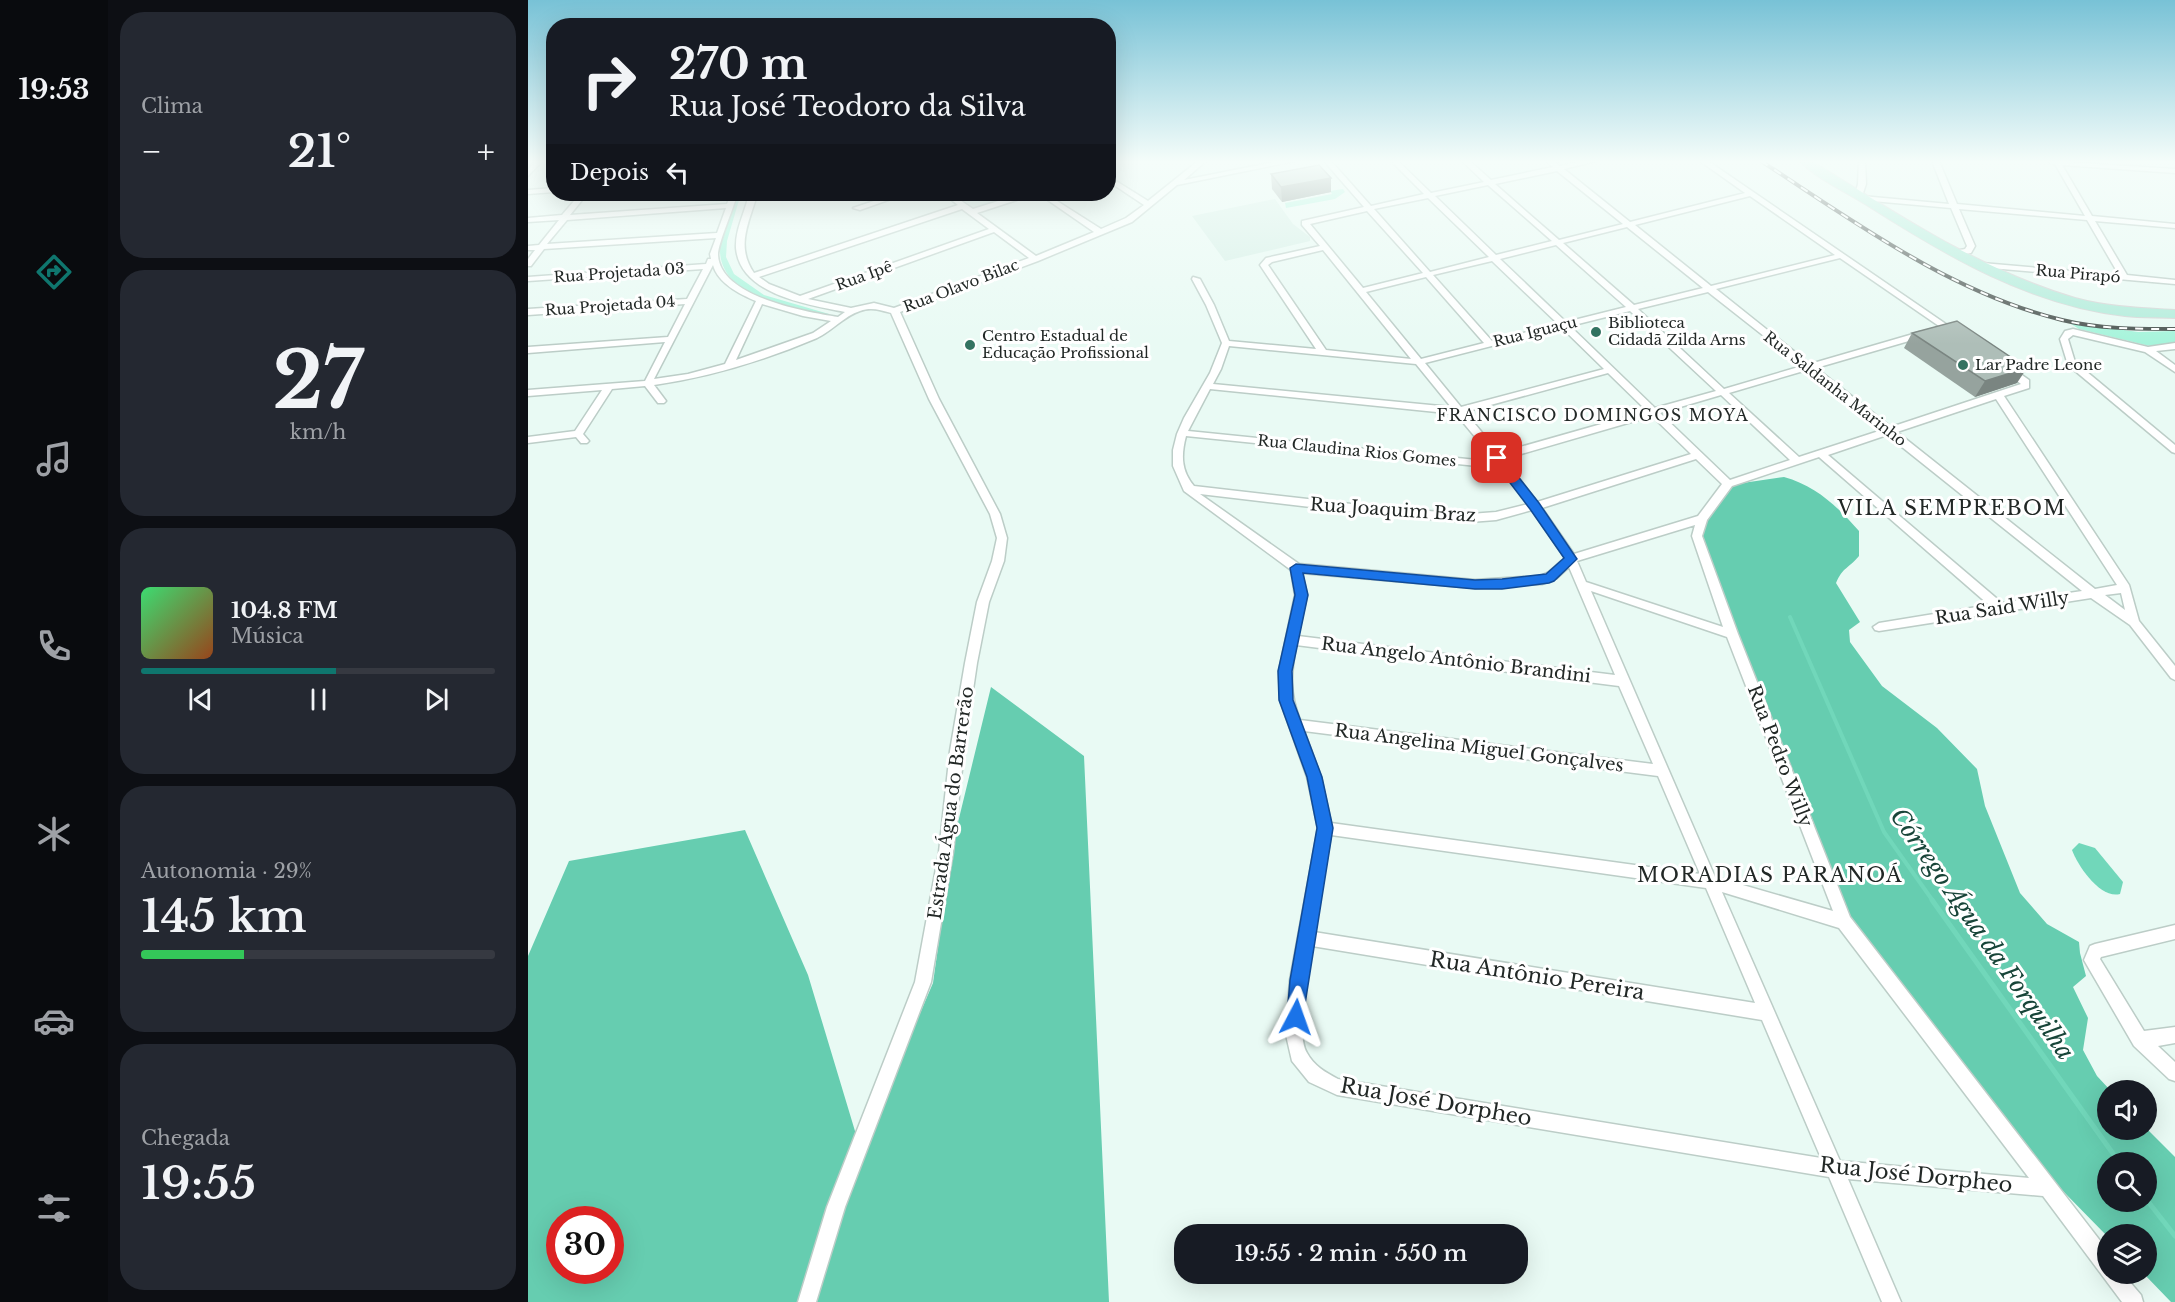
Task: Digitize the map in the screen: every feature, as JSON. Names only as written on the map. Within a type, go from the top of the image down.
[{"type":"main road","points":[[1904,222],[1958,253],[2024,286],[2083,304],[2145,313],[2175,314]]},
{"type":"street","points":[[528,264],[561,222]]},
{"type":"street","points":[[648,383],[709,266],[724,222]]},
{"type":"street","points":[[746,222],[739,249],[743,262],[753,276],[916,222]]},
{"type":"street","points":[[985,222],[1035,258]]},
{"type":"street","points":[[1084,222],[1100,232]]},
{"type":"street","name":"Rua Olavo Bilac","points":[[753,276],[773,289],[800,299],[852,310],[874,306],[895,311],[1125,222]]},
{"type":"street","points":[[1310,222],[1305,223],[1497,458],[1535,506],[1571,559],[1892,1302]]},
{"type":"street","points":[[1382,222],[1489,343]]},
{"type":"street","points":[[1457,222],[1728,484]]},
{"type":"street","points":[[1534,222],[1633,309],[1797,461]]},
{"type":"street","name":"Rua Saldanha Marinho","points":[[1626,222],[2093,593],[2134,622]]},
{"type":"street","points":[[1361,291],[1638,222]]},
{"type":"street","points":[[1790,222],[1964,340]]},
{"type":"street","points":[[1958,253],[1968,251],[1971,246],[1960,222]]},
{"type":"street","points":[[2092,222],[2125,278]]},
{"type":"street","points":[[2124,222],[2175,226]]},
{"type":"street","name":"Rua Ipê","points":[[800,299],[995,229]]},
{"type":"street","points":[[528,248],[720,235]]},
{"type":"street","points":[[1322,351],[1264,265],[1269,260],[1324,247]]},
{"type":"street","points":[[714,254],[716,264],[723,274],[745,294],[759,302],[839,320]]},
{"type":"street","name":"Rua Iguaçu","points":[[1226,343],[1419,362],[1839,256]]},
{"type":"street","name":"Rua Pirapó","points":[[1982,265],[2175,282]]},
{"type":"street","name":"Rua Projetada 03","points":[[528,279],[709,266]]},
{"type":"street","points":[[1196,279],[1226,343],[1220,361],[1195,403],[1177,443],[1176,464],[1188,489],[1296,568],[1488,585],[1549,578],[1571,559],[1702,519],[1728,484],[1999,396],[2027,384],[1999,364]]},
{"type":"street","name":"Rua Projetada 04","points":[[528,312],[691,301]]},
{"type":"street","points":[[729,366],[759,302]]},
{"type":"street","points":[[528,393],[648,383],[689,377],[729,366],[816,335],[852,310]]},
{"type":"street","name":"Estrada Água do Barrerão","points":[[807,1302],[836,1207],[923,982],[946,852],[957,751],[971,663],[983,602],[999,561],[1002,538],[995,514],[934,399],[895,311]]},
{"type":"street","name":"Rua Claudina Rios Gomes","points":[[1182,433],[1477,463],[1946,328]]},
{"type":"street","points":[[2175,369],[2148,350],[2096,336],[2068,333],[2064,339],[2071,363],[2175,450]]},
{"type":"street","points":[[528,350],[671,339]]},
{"type":"street","points":[[2148,350],[2175,346]]},
{"type":"street","points":[[1207,386],[1458,411],[1610,370]]},
{"type":"street","points":[[648,383],[662,401]]},
{"type":"street","points":[[528,440],[581,438],[609,386]]},
{"type":"street","points":[[1999,396],[2125,588],[2134,622],[2175,675]]},
{"type":"street","points":[[1820,453],[2001,609]]},
{"type":"street","name":"Rua Joaquim Braz","points":[[1188,489],[1386,512],[1470,518],[1496,516],[1535,506],[1698,455]]},
{"type":"street","name":"Rua Pedro Willy","points":[[1702,519],[1697,536],[1732,634],[1844,922],[2097,1253]]},
{"type":"street","name":"Rua José Dorpheo","points":[[1296,568],[1301,595],[1285,671],[1286,700],[1314,777],[1325,828],[1298,980],[1294,1035],[1298,1055],[1315,1076],[1337,1087],[1835,1169],[2047,1188]]},
{"type":"street","points":[[1581,584],[1732,634]]},
{"type":"street","name":"Rua Said Willy","points":[[1879,627],[2125,588]]},
{"type":"street","name":"Rua Angelo Antônio Brandini","points":[[1291,640],[1622,681]]},
{"type":"street","name":"Rua Angelina Miguel Gonçalves","points":[[1297,725],[1661,771]]},
{"type":"street","points":[[1325,828],[1711,882],[1844,922]]},
{"type":"street","points":[[2175,932],[2095,951],[2092,960],[2140,1040],[2175,1074]]},
{"type":"street","name":"Rua Antônio Pereira","points":[[1306,938],[1768,1013]]},
{"type":"street","points":[[2140,1040],[2175,1035]]},
{"type":"street","points":[[2120,1284],[2134,1302]]},
{"type":"shaded area","points":[[726,222],[733,222],[727,241],[726,257],[734,274],[764,295],[829,314],[777,304],[745,290],[732,280],[724,267],[720,252]]},
{"type":"shaded area","points":[[1196,222],[1291,222],[1310,237],[1310,241],[1225,261]]},
{"type":"shaded area","points":[[2068,322],[2138,332],[2175,331],[2175,343],[2154,347],[2079,329]]},
{"type":"shaded area","points":[[1784,477],[1816,491],[1859,531],[1859,556],[1843,571],[1836,583],[1860,622],[1849,630],[1850,642],[1882,686],[1937,728],[1977,769],[1985,806],[2020,893],[2047,924],[2079,942],[2086,976],[2073,987],[2088,1018],[2083,1050],[2101,1080],[2097,1080],[2097,1140],[2157,1139],[2175,1157],[2175,1302],[2171,1302],[2154,1284],[2157,1284],[2157,1224],[2097,1226],[2058,1186],[1851,921],[1698,536],[1699,529],[1729,485]]},
{"type":"shaded area","points":[[991,687],[1084,756],[1109,1302],[528,1302],[528,956],[569,861],[745,830],[808,975],[861,1151],[933,983],[952,847]]},
{"type":"shaded area","points":[[2079,843],[2095,848],[2123,882],[2120,894],[2105,891],[2091,880],[2072,850]]},
{"type":"building","points":[[1957,321],[2027,368],[1985,381],[1912,333]]},
{"type":"waterway","name":"Córrego Água da Forquilha","points":[[1790,617],[1884,832],[1933,901]]},
{"type":"waterway","name":"Córrego Água da Forquilha","points":[[1932,900],[2112,1152]]},
{"type":"waterway","name":"Córrego Água da Forquilha","points":[[2156,1212],[2175,1236]]},
{"type":"railway","points":[[1854,222],[1943,274],[2021,308],[2062,320],[2090,325],[2175,329]]},
{"type":"place","name":"Biblioteca Cidadã Zilda Arns","points":[[1596,332]]},
{"type":"place","name":"Centro Estadual de Educação Profissional","points":[[970,345]]},
{"type":"place","name":"Lar Padre Leone","points":[[1963,365]]},
{"type":"district","name":"FRANCISCO DOMINGOS MOYA","points":[[1593,415]]},
{"type":"district","name":"VILA SEMPREBOM","points":[[1952,508]]},
{"type":"district","name":"MORADIAS PARANOÁ","points":[[1770,875]]},
{"type":"route","points":[[1296,1017],[1298,980],[1325,828],[1314,777],[1286,700],[1285,671],[1301,595],[1296,568],[1488,585],[1549,578],[1571,559],[1535,506],[1497,458]]}]
